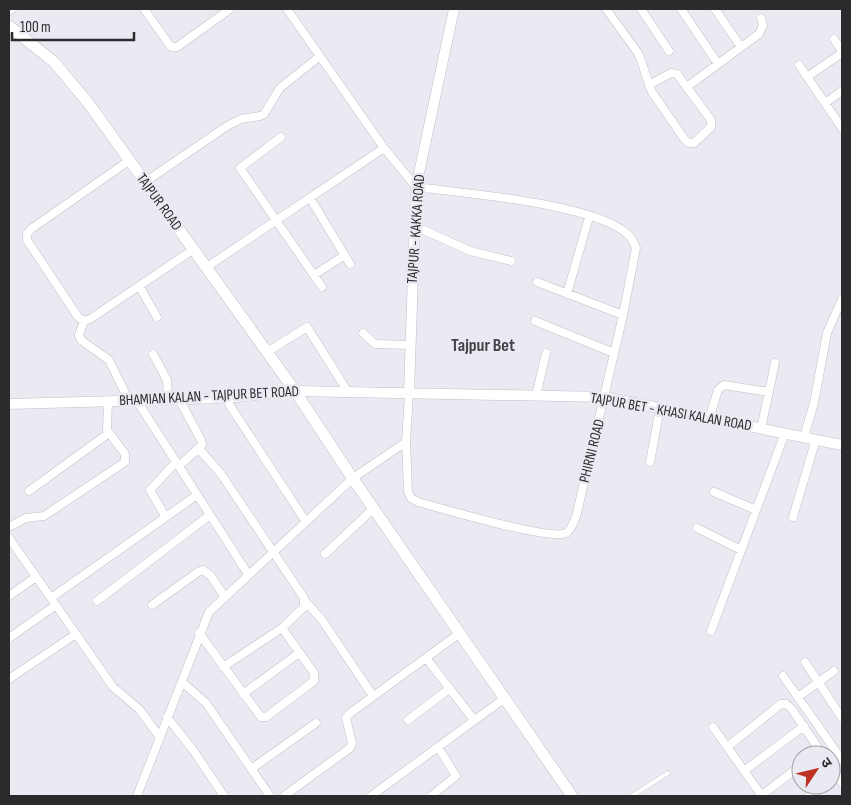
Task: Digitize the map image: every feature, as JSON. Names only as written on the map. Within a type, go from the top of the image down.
[{"type":"main road","name":"TAJPUR ROAD","points":[[9,26],[54,62],[90,104],[295,391],[572,796]]},
{"type":"street","points":[[144,9],[166,42],[172,47],[177,47],[230,9]]},
{"type":"street","points":[[287,9],[384,148],[416,187]]},
{"type":"street","name":"TAJPUR - KAKKA ROAD","points":[[409,393],[416,187],[454,9]]},
{"type":"street","points":[[606,9],[638,53],[649,85],[689,143],[694,143],[709,130],[712,124],[688,86],[674,73],[649,85]]},
{"type":"street","points":[[641,9],[669,51]]},
{"type":"street","points":[[681,9],[718,64]]},
{"type":"street","points":[[715,9],[741,47]]},
{"type":"street","points":[[688,86],[762,30],[761,18]]},
{"type":"street","points":[[807,77],[842,52],[834,39]]},
{"type":"street","points":[[145,182],[227,126],[241,119],[264,114],[280,88],[320,56]]},
{"type":"street","points":[[799,65],[842,128]]},
{"type":"street","points":[[826,103],[842,91]]},
{"type":"street","points":[[281,137],[240,168],[322,287]]},
{"type":"street","points":[[206,267],[384,148]]},
{"type":"street","points":[[84,321],[78,317],[27,240],[27,234],[30,229],[130,160]]},
{"type":"street","name":"PHIRNI ROAD","points":[[409,393],[406,442],[408,492],[411,498],[418,502],[517,528],[559,535],[566,533],[571,528],[576,517],[623,316],[636,248],[631,238],[622,230],[563,208],[416,187]]},
{"type":"street","points":[[310,198],[350,264]]},
{"type":"street","points":[[567,294],[589,217]]},
{"type":"street","points":[[415,226],[470,251],[511,261]]},
{"type":"street","points":[[84,321],[90,319],[194,249]]},
{"type":"street","points":[[314,275],[345,255]]},
{"type":"street","points":[[537,282],[623,316]]},
{"type":"street","points":[[139,286],[157,317]]},
{"type":"street","points":[[804,437],[814,403],[827,333],[842,300]]},
{"type":"street","points":[[84,321],[79,335],[81,340],[109,360],[133,401],[198,495],[248,574]]},
{"type":"street","points":[[535,321],[614,353]]},
{"type":"street","points":[[267,352],[307,327],[348,392]]},
{"type":"street","points":[[363,333],[375,344],[410,345]]},
{"type":"street","points":[[536,396],[546,353]]},
{"type":"street","points":[[152,354],[166,380],[168,400]]},
{"type":"street","points":[[761,428],[775,363]]},
{"type":"street","points":[[710,416],[718,390],[724,385],[769,392]]},
{"type":"street","name":"BHAMIAN KALAN - TAJPUR BET ROAD","points":[[9,404],[225,398],[295,391],[409,393]]},
{"type":"street","name":"TAJPUR BET - KHASI KALAN ROAD","points":[[409,393],[604,397],[710,416],[842,444]]},
{"type":"street","points":[[225,398],[306,522]]},
{"type":"street","points":[[165,516],[150,490],[177,464],[202,445],[178,399]]},
{"type":"street","points":[[9,527],[26,518],[44,516],[125,462],[125,454],[109,433],[106,424],[108,402]]},
{"type":"street","points":[[650,462],[660,408]]},
{"type":"street","points":[[29,491],[109,433]]},
{"type":"street","points":[[711,631],[785,433]]},
{"type":"street","points":[[793,517],[816,439]]},
{"type":"street","points":[[137,796],[159,736],[182,682],[199,633],[209,612],[353,478],[406,442]]},
{"type":"street","points":[[199,449],[221,474],[306,602],[322,620],[373,696]]},
{"type":"street","points":[[714,492],[756,510]]},
{"type":"street","points":[[51,598],[165,516],[198,495]]},
{"type":"street","points":[[325,554],[374,508]]},
{"type":"street","points":[[97,601],[210,515]]},
{"type":"street","points":[[697,528],[741,550]]},
{"type":"street","points":[[9,538],[114,687],[139,709],[159,736]]},
{"type":"street","points":[[152,605],[203,570],[211,576],[224,596]]},
{"type":"street","points":[[9,596],[36,577]]},
{"type":"street","points":[[224,667],[282,628],[304,607],[306,602]]},
{"type":"street","points":[[9,638],[56,605]]},
{"type":"street","points":[[199,633],[258,715],[266,717],[314,681],[314,673],[282,628]]},
{"type":"street","points":[[284,796],[347,752],[352,743],[346,718],[460,633]]},
{"type":"street","points":[[9,679],[76,634]]},
{"type":"street","points":[[243,694],[299,653]]},
{"type":"street","points":[[426,658],[474,720]]},
{"type":"street","points":[[805,662],[842,718]]},
{"type":"street","points":[[798,697],[834,671]]},
{"type":"street","points":[[783,676],[842,760]]},
{"type":"street","points":[[182,682],[206,703],[270,796]]},
{"type":"street","points":[[408,720],[449,688]]},
{"type":"street","points":[[371,796],[505,698]]},
{"type":"street","points":[[727,747],[783,704],[789,705],[815,745]]},
{"type":"street","points":[[167,717],[193,750],[224,796]]},
{"type":"street","points":[[251,769],[316,723]]},
{"type":"street","points":[[744,771],[804,726]]},
{"type":"street","points":[[713,727],[762,796],[791,773]]},
{"type":"street","points":[[431,796],[456,776],[438,747]]},
{"type":"lane","points":[[632,796],[668,773]]},
{"type":"district","name":"Tajpur Bet","points":[[483,345]]}]
